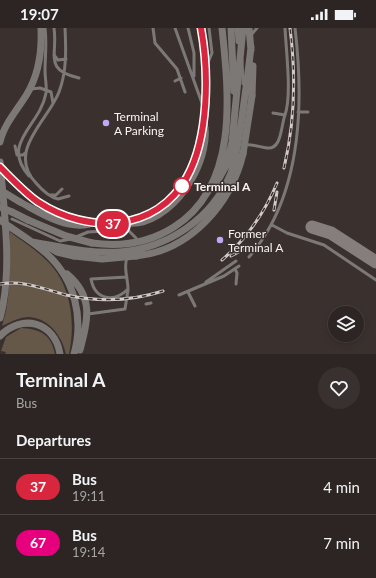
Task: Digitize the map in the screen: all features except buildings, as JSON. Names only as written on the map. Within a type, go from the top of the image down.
[{"type":"street","points":[[0,142],[4,125],[29,90],[40,59],[41,28]]},
{"type":"street","points":[[0,167],[33,198],[52,210],[75,219],[97,222],[127,223],[157,209],[180,188],[194,162],[204,123],[205,69],[201,28]]},
{"type":"street","points":[[32,242],[79,250],[112,252],[136,250],[154,246],[170,239],[198,219],[213,203],[225,185],[232,169],[236,152],[226,90],[222,28]]},
{"type":"street","points":[[231,28],[236,108]]},
{"type":"street","points":[[238,28],[241,53]]},
{"type":"street","points":[[234,143],[243,28]]},
{"type":"street","points":[[46,245],[57,252],[74,256],[111,259],[150,254],[178,242],[202,225],[222,203],[237,177],[248,131],[252,96],[253,70],[250,28]]},
{"type":"street","points":[[0,207],[62,235],[127,250],[172,228],[189,216],[206,198],[224,169],[240,130],[246,99],[251,47]]},
{"type":"street","points":[[0,162],[7,272],[4,300],[0,318]]},
{"type":"street","points":[[0,190],[55,219],[80,225],[97,222]]},
{"type":"street","points":[[0,220],[49,255],[71,278],[82,294],[88,314],[79,354]]},
{"type":"street","points":[[60,268],[72,290],[77,312],[78,332],[74,354]]},
{"type":"street","points":[[0,336],[17,324],[34,324],[46,329],[53,335],[58,344],[60,354]]},
{"type":"lane","points":[[13,157],[12,149],[42,103],[46,89],[45,28]]},
{"type":"lane","points":[[54,28],[54,62],[64,75],[79,78]]},
{"type":"lane","points":[[31,177],[27,169],[25,153],[30,140],[53,105],[64,75],[66,59],[65,28]]},
{"type":"lane","points":[[153,28],[157,46],[174,64],[181,78],[185,92]]},
{"type":"lane","points":[[175,28],[204,111]]},
{"type":"lane","points":[[205,69],[212,53],[209,28]]},
{"type":"lane","points":[[250,36],[257,28]]},
{"type":"lane","points":[[234,143],[250,144],[269,148],[275,147],[280,139],[284,115],[287,107],[288,85],[285,28]]},
{"type":"lane","points":[[249,257],[272,225],[280,206],[294,157],[298,112],[298,71],[295,28]]},
{"type":"lane","points":[[189,29],[194,53],[194,80]]},
{"type":"lane","points":[[241,53],[244,71],[240,130],[243,138],[250,144]]},
{"type":"lane","points":[[54,55],[58,60],[66,59]]},
{"type":"lane","points":[[175,81],[181,78]]},
{"type":"lane","points":[[29,90],[40,88],[46,89],[53,96],[53,105]]},
{"type":"lane","points":[[298,112],[308,112]]},
{"type":"lane","points":[[273,113],[284,115]]},
{"type":"lane","points":[[15,144],[16,155],[22,156],[25,153]]},
{"type":"lane","points":[[15,161],[48,194],[58,199],[69,196]]},
{"type":"lane","points":[[48,194],[56,195],[62,189]]},
{"type":"lane","points":[[12,219],[37,232],[60,241],[88,232],[118,230],[129,231],[136,238]]},
{"type":"lane","points":[[272,225],[287,234],[324,245],[376,280]]},
{"type":"lane","points":[[88,314],[125,309],[128,289],[126,267],[127,250]]},
{"type":"lane","points":[[112,252],[121,258],[126,267]]},
{"type":"lane","points":[[201,286],[236,262]]},
{"type":"lane","points":[[231,265],[237,273],[236,284]]},
{"type":"lane","points":[[179,295],[224,276],[239,266]]},
{"type":"lane","points":[[127,277],[91,279],[96,292],[100,296],[117,296],[128,289]]},
{"type":"lane","points":[[188,292],[195,306]]},
{"type":"lane","points":[[146,304],[151,303]]},
{"type":"shaded area","points":[[10,232],[41,255],[54,268],[61,279],[66,291],[71,316],[72,329],[69,354],[66,354],[64,347],[54,329],[36,318],[26,317],[2,326],[9,291]]},
{"type":"shaded area","points":[[21,328],[39,331],[44,334],[51,342],[55,354],[5,354],[6,352],[1,351],[6,337]]},
{"type":"taxiway","points":[[312,227],[331,233],[376,262]]},
{"type":"railway","points":[[284,168],[288,151],[294,81],[290,28]]},
{"type":"railway","points":[[222,260],[247,234],[261,215],[277,183]]},
{"type":"railway","points":[[274,210],[277,192]]},
{"type":"railway","points":[[231,256],[248,247]]},
{"type":"railway","points":[[0,284],[26,284],[66,295],[90,299],[127,299],[163,291]]},
{"type":"bus line","name":"37","points":[[0,167],[37,201],[64,216],[75,219],[108,224],[127,223],[147,215],[161,206],[174,195],[189,174],[197,152],[204,123],[206,78],[201,28]]},
{"type":"place","name":"Terminal A Parking","points":[[106,123]]},
{"type":"place","name":"Terminal A","points":[[182,186]]},
{"type":"place","name":"Former Terminal A","points":[[220,240]]}]
